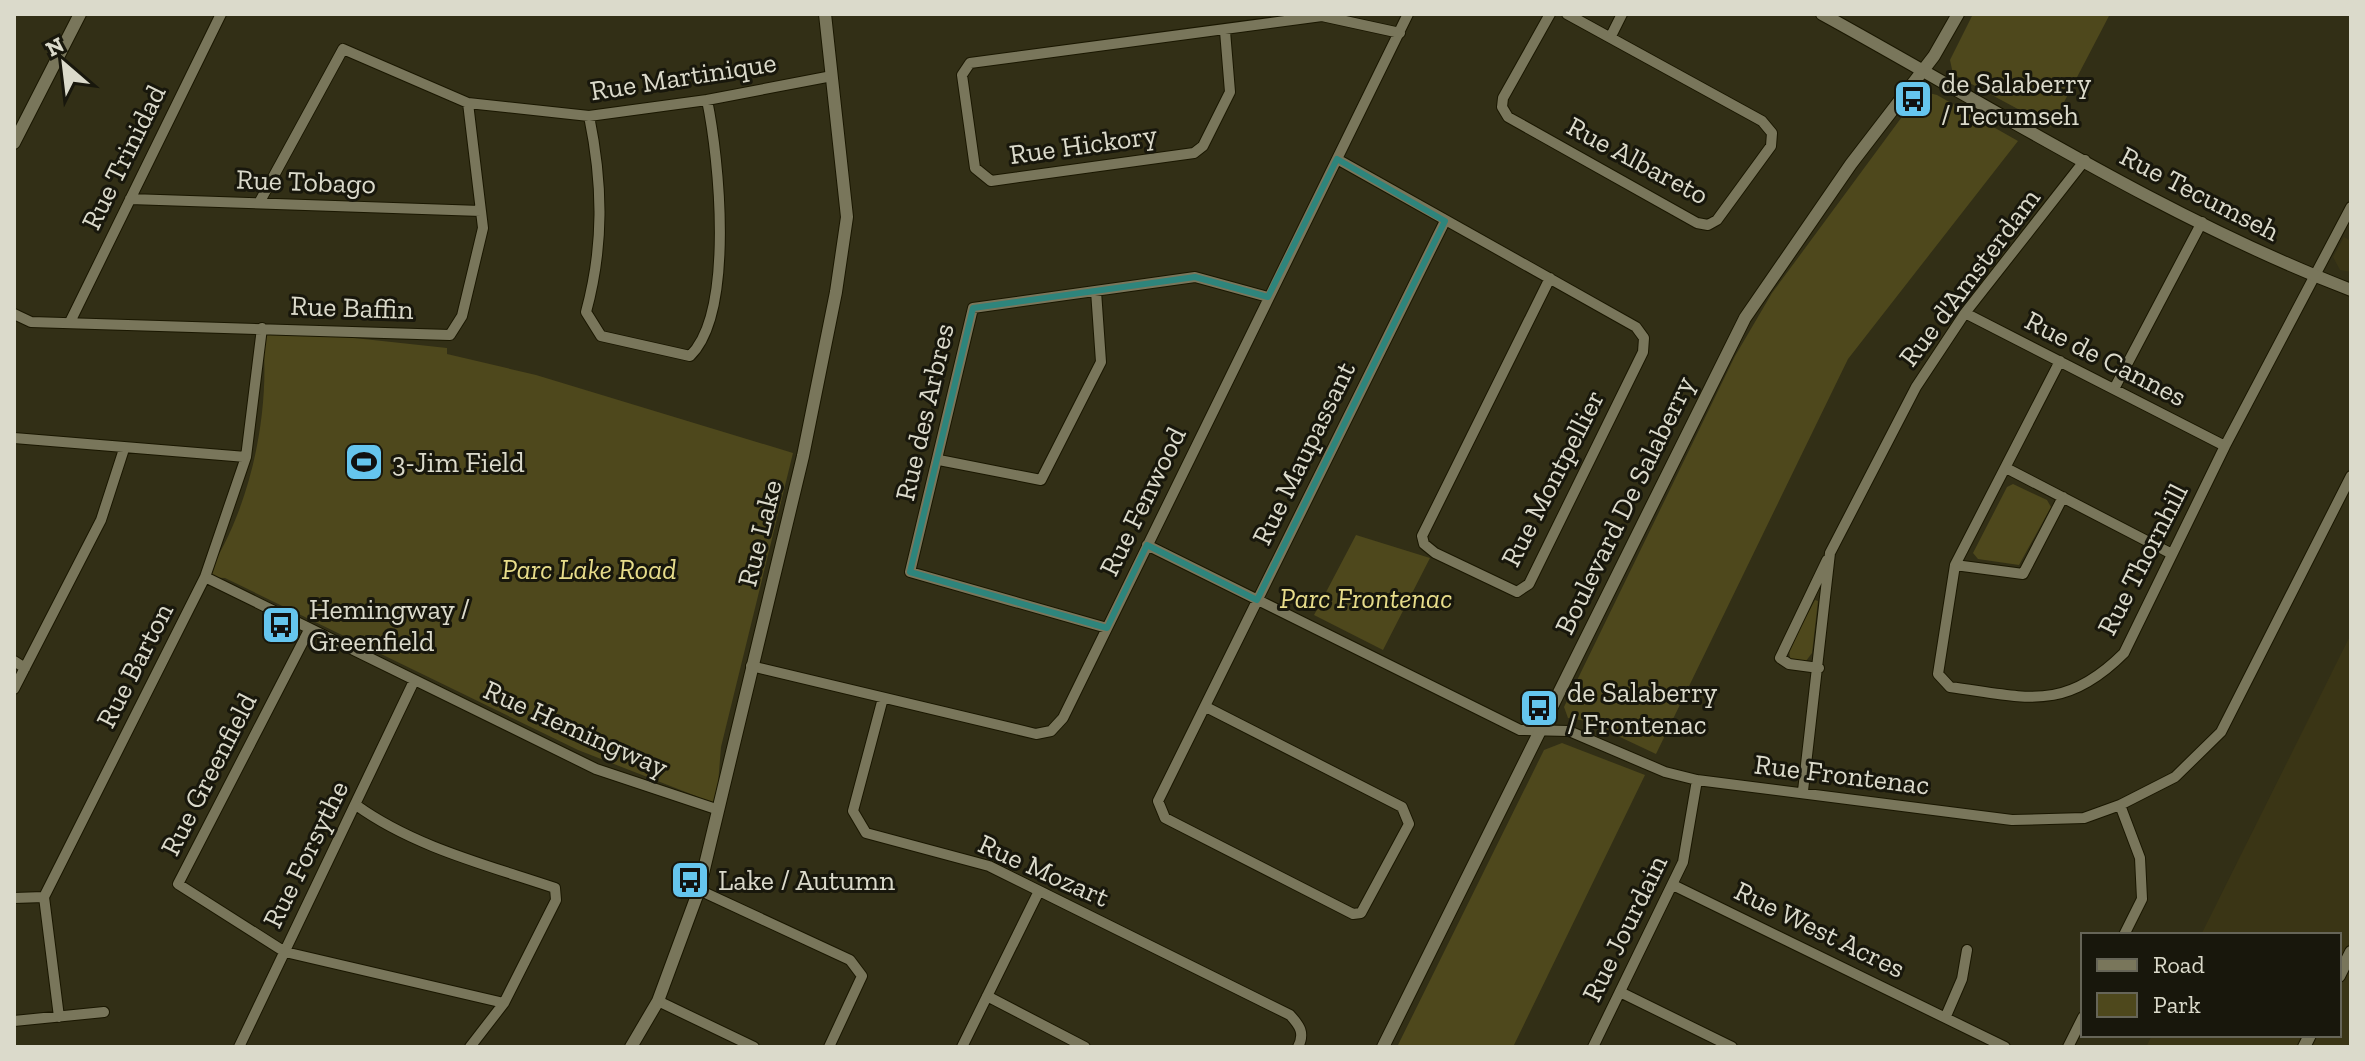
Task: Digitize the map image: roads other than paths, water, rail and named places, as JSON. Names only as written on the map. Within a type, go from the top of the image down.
[{"type":"street","points":[[14,143],[80,14]]},
{"type":"street","name":"Rue Trinidad","points":[[70,322],[221,14]]},
{"type":"street","name":"Rue Lake","points":[[631,1047],[658,1001],[699,890],[803,456],[836,292],[847,217],[825,14]]},
{"type":"street","name":"Rue Fenwood","points":[[751,666],[1036,734],[1051,731],[1063,718],[1408,14]]},
{"type":"street","name":"Rue Albareto","points":[[1550,14],[1503,98],[1502,107],[1508,117],[1697,223],[1708,225],[1717,220],[1771,146],[1772,133],[1762,121],[1567,14]]},
{"type":"street","points":[[1611,36],[1622,14]]},
{"type":"street","name":"Rue Tecumseh","points":[[1822,14],[2202,222],[2351,290]]},
{"type":"street","name":"Boulevard De Salaberry","points":[[1383,1047],[1745,318],[1851,164],[1934,56],[1958,14]]},
{"type":"street","name":"Rue Hickory","points":[[1225,31],[1230,92],[1203,146],[1194,153],[991,181],[975,168],[962,75],[970,63],[1322,16],[1400,33]]},
{"type":"street","name":"Rue Martinique","points":[[259,203],[343,49],[468,103],[589,116],[707,100],[832,76]]},
{"type":"street","points":[[589,116],[602,226],[596,276],[586,312],[601,336],[690,356],[706,335],[722,222],[719,162],[707,100]]},
{"type":"street","name":"Rue Baffin","points":[[14,314],[31,322],[450,335],[462,316],[483,228],[468,103]]},
{"type":"street","name":"Rue Montpellier","points":[[1337,159],[1445,221],[1550,278],[1636,327],[1644,338],[1643,352],[1529,584],[1517,592],[1435,553],[1424,544],[1422,536],[1550,278]]},
{"type":"street","name":"Rue d'Amsterdam","points":[[1819,668],[1789,664],[1780,658],[1830,553],[1916,387],[1965,313],[2085,160]]},
{"type":"street","name":"Rue Tobago","points":[[130,199],[481,211]]},
{"type":"street","name":"Rue Thornhill","points":[[2060,361],[1955,565],[1938,674],[1950,687],[2043,698],[2074,691],[2101,675],[2124,653],[2225,446],[2351,207]]},
{"type":"street","name":"Rue Maupassant","points":[[1206,707],[1402,807],[1408,815],[1409,824],[1361,913],[1353,914],[1165,818],[1159,810],[1158,801],[1445,221]]},
{"type":"street","points":[[2114,389],[2202,222]]},
{"type":"street","name":"Rue des Arbres","points":[[1107,628],[910,572],[973,308],[1195,277],[1268,297]]},
{"type":"street","points":[[939,460],[1041,480],[1101,362],[1096,291]]},
{"type":"street","name":"Rue de Cannes","points":[[1965,313],[2225,446]]},
{"type":"street","name":"Rue Barton","points":[[44,897],[205,577],[246,457],[262,328]]},
{"type":"street","points":[[14,438],[246,457]]},
{"type":"street","points":[[14,689],[101,520],[124,449]]},
{"type":"street","points":[[2006,468],[2172,554]]},
{"type":"street","name":"Rue Frontenac","points":[[1147,545],[1520,730],[1569,731],[1665,772],[1697,780],[1803,791],[2012,820],[2084,818],[2120,805],[2175,777],[2221,732],[2351,476]]},
{"type":"street","points":[[1955,565],[2023,574],[2063,497]]},
{"type":"street","name":"Rue d'Amsterdam","points":[[1803,791],[1830,553]]},
{"type":"street","name":"Rue Hemingway","points":[[205,577],[610,775],[716,809]]},
{"type":"street","name":"Rue Greenfield","points":[[309,630],[178,884],[285,952],[504,1003]]},
{"type":"street","points":[[14,661],[25,668]]},
{"type":"street","name":"Rue Forsythe","points":[[239,1047],[414,681]]},
{"type":"street","name":"Rue Mozart","points":[[883,698],[853,811],[866,833],[989,866],[1290,1015],[1300,1026],[1302,1038],[1298,1047]]},
{"type":"street","name":"Rue Jourdain","points":[[1593,1047],[1673,885],[1688,848],[1697,780]]},
{"type":"street","points":[[356,805],[377,820],[437,848],[555,888],[556,900],[504,1003],[470,1047]]},
{"type":"street","points":[[2120,805],[2140,858],[2142,899],[2125,933]]},
{"type":"street","name":"Rue West Acres","points":[[1673,885],[2005,1047]]},
{"type":"street","points":[[699,890],[850,960],[862,976],[829,1047]]},
{"type":"street","points":[[962,1047],[1039,891]]},
{"type":"street","points":[[14,898],[44,897],[59,1017]]},
{"type":"street","points":[[1946,1016],[1962,979],[1967,950]]},
{"type":"street","points":[[2341,972],[2351,952]]},
{"type":"street","points":[[1620,992],[1732,1047]]},
{"type":"street","points":[[987,996],[1085,1047]]},
{"type":"street","points":[[658,1001],[754,1047]]},
{"type":"street","points":[[14,1021],[104,1012]]},
{"type":"street","points":[[2068,1047],[2081,1021]]},
{"type":"place","name":"de Salaberry / Tecumseh","points":[[1913,99]]},
{"type":"place","name":"3-Jim Field","points":[[364,462]]},
{"type":"place","name":"Hemingway / Greenfield","points":[[281,625]]},
{"type":"place","name":"de Salaberry / Frontenac","points":[[1539,708]]},
{"type":"place","name":"Lake / Autumn","points":[[690,880]]},
{"type":"park label","name":"Parc Lake Road","points":[[589,569]]},
{"type":"park label","name":"Parc Frontenac","points":[[1366,598]]}]
